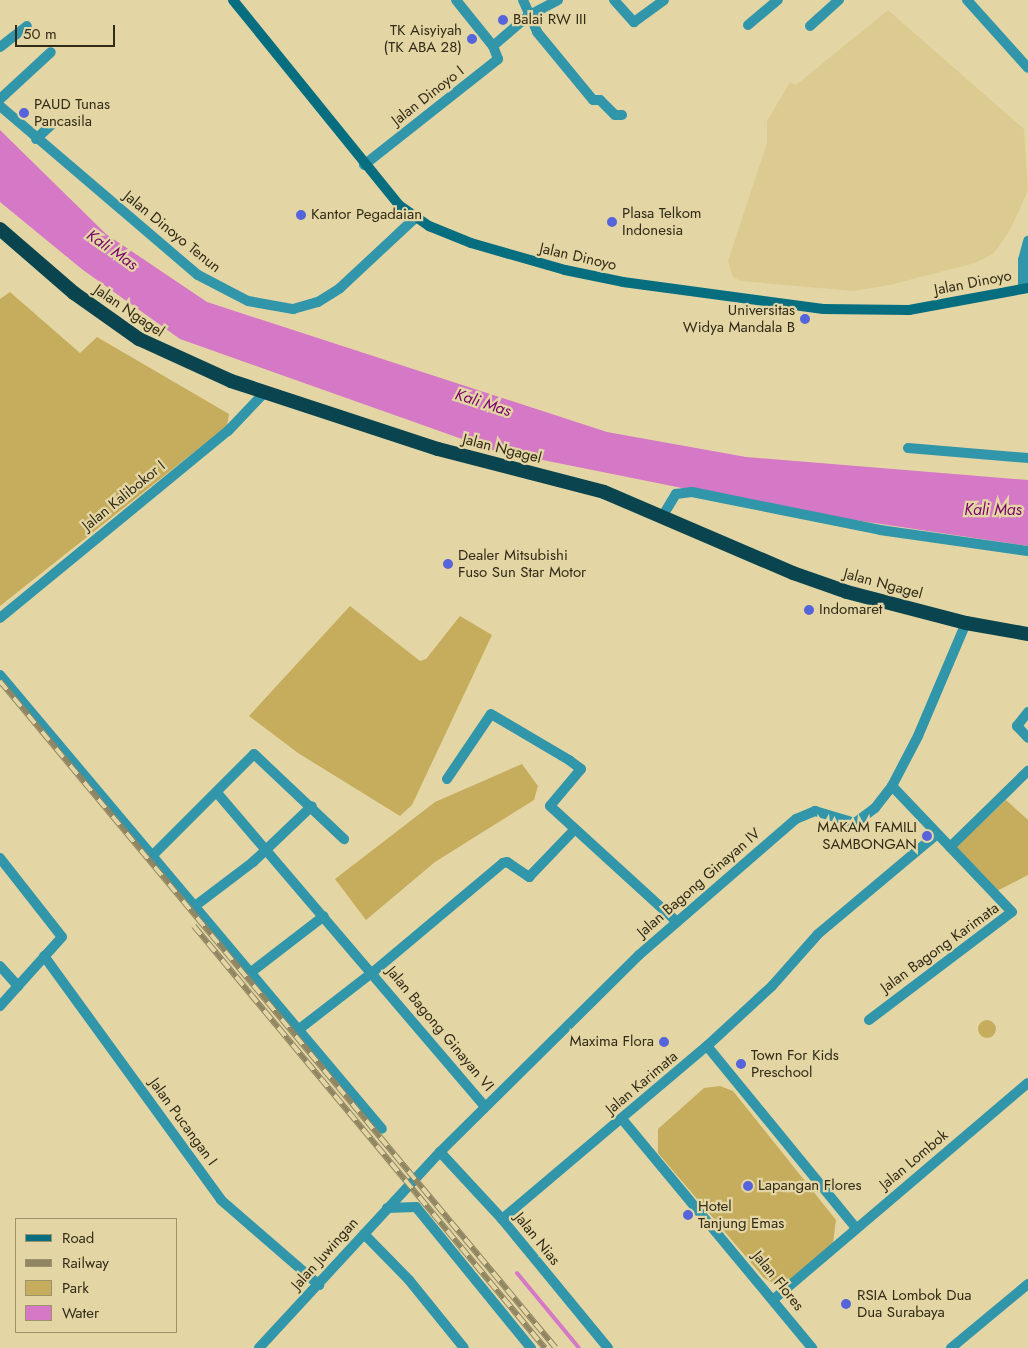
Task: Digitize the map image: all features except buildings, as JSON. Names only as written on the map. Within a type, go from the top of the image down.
[{"type":"highway","name":"Jalan Ngagel","points":[[0,229],[74,293],[139,339],[192,366],[264,393],[438,450],[604,492],[821,584],[966,623],[1028,634]]},
{"type":"main road","name":"Jalan Dinoyo","points":[[233,0],[364,165],[415,218],[471,242],[564,270],[636,284],[823,308],[910,310],[1026,288]]},
{"type":"street","points":[[456,0],[493,46],[528,16],[558,0]]},
{"type":"street","points":[[523,0],[528,16],[593,100],[600,100],[615,115],[622,115]]},
{"type":"street","points":[[614,0],[634,22],[664,0]]},
{"type":"street","points":[[748,24],[778,0]]},
{"type":"street","points":[[810,26],[838,0]]},
{"type":"street","points":[[967,0],[1028,68]]},
{"type":"street","points":[[0,47],[27,26]]},
{"type":"street","name":"Jalan Dinoyo I","points":[[364,165],[496,62],[499,57],[493,46]]},
{"type":"street","points":[[0,99],[51,52]]},
{"type":"street","name":"Jalan Dinoyo Tenun","points":[[0,106],[36,139],[198,275],[229,294],[271,306],[293,309],[331,294],[415,218]]},
{"type":"street","points":[[36,139],[52,124]]},
{"type":"street","points":[[1026,288],[1022,268],[1028,241]]},
{"type":"street","name":"Jalan Kalibokor I","points":[[0,618],[211,446],[264,393]]},
{"type":"street","points":[[908,448],[1028,458]]},
{"type":"street","points":[[662,517],[676,494],[692,492],[880,530],[1028,551]]},
{"type":"street","name":"Jalan Bagong Ginayan IV","points":[[414,1180],[484,1105],[676,921],[802,814],[815,811],[855,823],[875,808],[892,786],[966,623]]},
{"type":"street","points":[[0,675],[382,1129]]},
{"type":"street","points":[[1028,712],[1017,726],[1028,738]]},
{"type":"street","points":[[447,779],[491,714],[580,768],[550,805],[676,921]]},
{"type":"street","points":[[152,856],[218,794],[254,754],[312,806],[344,839]]},
{"type":"street","points":[[950,847],[1028,771]]},
{"type":"street","name":"Jalan Bagong Karimata","points":[[869,1020],[1011,915],[1003,900],[892,786]]},
{"type":"street","name":"Jalan Bagong Ginayan VI","points":[[218,794],[267,850],[276,866],[374,972],[484,1105]]},
{"type":"street","points":[[195,906],[267,850],[312,806]]},
{"type":"street","name":"Jalan Bagong Ginayan VI","points":[[298,1030],[374,972],[503,863],[510,863],[529,877],[575,828]]},
{"type":"street","name":"Jalan Karimata","points":[[502,1219],[708,1046],[772,986],[793,961],[852,904],[937,834]]},
{"type":"street","points":[[0,858],[60,931],[61,942],[44,956],[0,1006]]},
{"type":"street","points":[[250,973],[324,916]]},
{"type":"street","name":"Jalan Pucangan I","points":[[44,956],[221,1200],[319,1285]]},
{"type":"street","points":[[0,966],[18,986]]},
{"type":"street","points":[[708,1046],[856,1228]]},
{"type":"street","name":"Jalan Lombok","points":[[774,1299],[1028,1083]]},
{"type":"street","name":"Jalan Flores","points":[[622,1119],[774,1299],[812,1348]]},
{"type":"street","name":"Jalan Nias","points":[[440,1152],[502,1219],[608,1348]]},
{"type":"street","name":"Jalan Juwingan","points":[[259,1348],[414,1180]]},
{"type":"street","points":[[387,1208],[416,1207],[531,1348]]},
{"type":"street","points":[[364,1234],[409,1280],[464,1348]]},
{"type":"street","points":[[951,1348],[1028,1284]]},
{"type":"shaded area","points":[[888,10],[1024,129],[1028,191],[1009,232],[993,254],[975,263],[890,285],[853,291],[740,281],[733,277],[728,261],[767,143],[767,121],[790,82],[796,85]]},
{"type":"green space","points":[[10,292],[80,353],[97,337],[229,414],[227,426],[0,606],[0,299]]},
{"type":"green space","points":[[350,606],[420,661],[426,659],[460,616],[492,635],[412,805],[400,816],[298,753],[249,716]]},
{"type":"green space","points":[[522,764],[538,786],[534,800],[435,862],[366,920],[335,879],[435,802]]},
{"type":"green space","points":[[1006,800],[1028,820],[1028,875],[995,892],[956,847]]},
{"type":"green space","points":[[987,1020],[993,1023],[996,1029],[993,1035],[987,1038],[981,1035],[978,1029],[981,1023]]},
{"type":"green space","name":"Lapangan Flores","points":[[720,1086],[733,1091],[836,1220],[833,1243],[789,1280],[773,1283],[764,1278],[658,1153],[658,1129],[704,1088]]},
{"type":"water","name":"Kali Mas","points":[[0,130],[106,234],[207,302],[607,432],[746,457],[1028,480],[1028,546],[801,512],[493,450],[180,339],[83,270],[0,202]]},
{"type":"waterway","points":[[517,1273],[579,1348]]},
{"type":"railway","points":[[0,681],[556,1348]]},
{"type":"railway","points":[[194,926],[545,1348]]},
{"type":"place","name":"Balai RW III","points":[[503,20]]},
{"type":"place","name":"TK Aisyiyah (TK ABA 28)","points":[[472,39]]},
{"type":"place","name":"PAUD Tunas Pancasila","points":[[24,113]]},
{"type":"place","name":"Kantor Pegadaian","points":[[301,215]]},
{"type":"place","name":"Plasa Telkom Indonesia","points":[[612,222]]},
{"type":"place","name":"Universitas Widya Mandala B","points":[[805,319]]},
{"type":"place","name":"Dealer Mitsubishi Fuso Sun Star Motor","points":[[448,564]]},
{"type":"place","name":"Indomaret","points":[[809,610]]},
{"type":"place","name":"MAKAM FAMILI SAMBONGAN","points":[[927,836]]},
{"type":"place","name":"Maxima Flora","points":[[664,1042]]},
{"type":"place","name":"Town For Kids Preschool","points":[[741,1064]]},
{"type":"place","name":"Lapangan Flores","points":[[748,1186]]},
{"type":"place","name":"Hotel Tanjung Emas","points":[[688,1215]]},
{"type":"place","name":"RSIA Lombok Dua Dua Surabaya","points":[[846,1304]]}]
